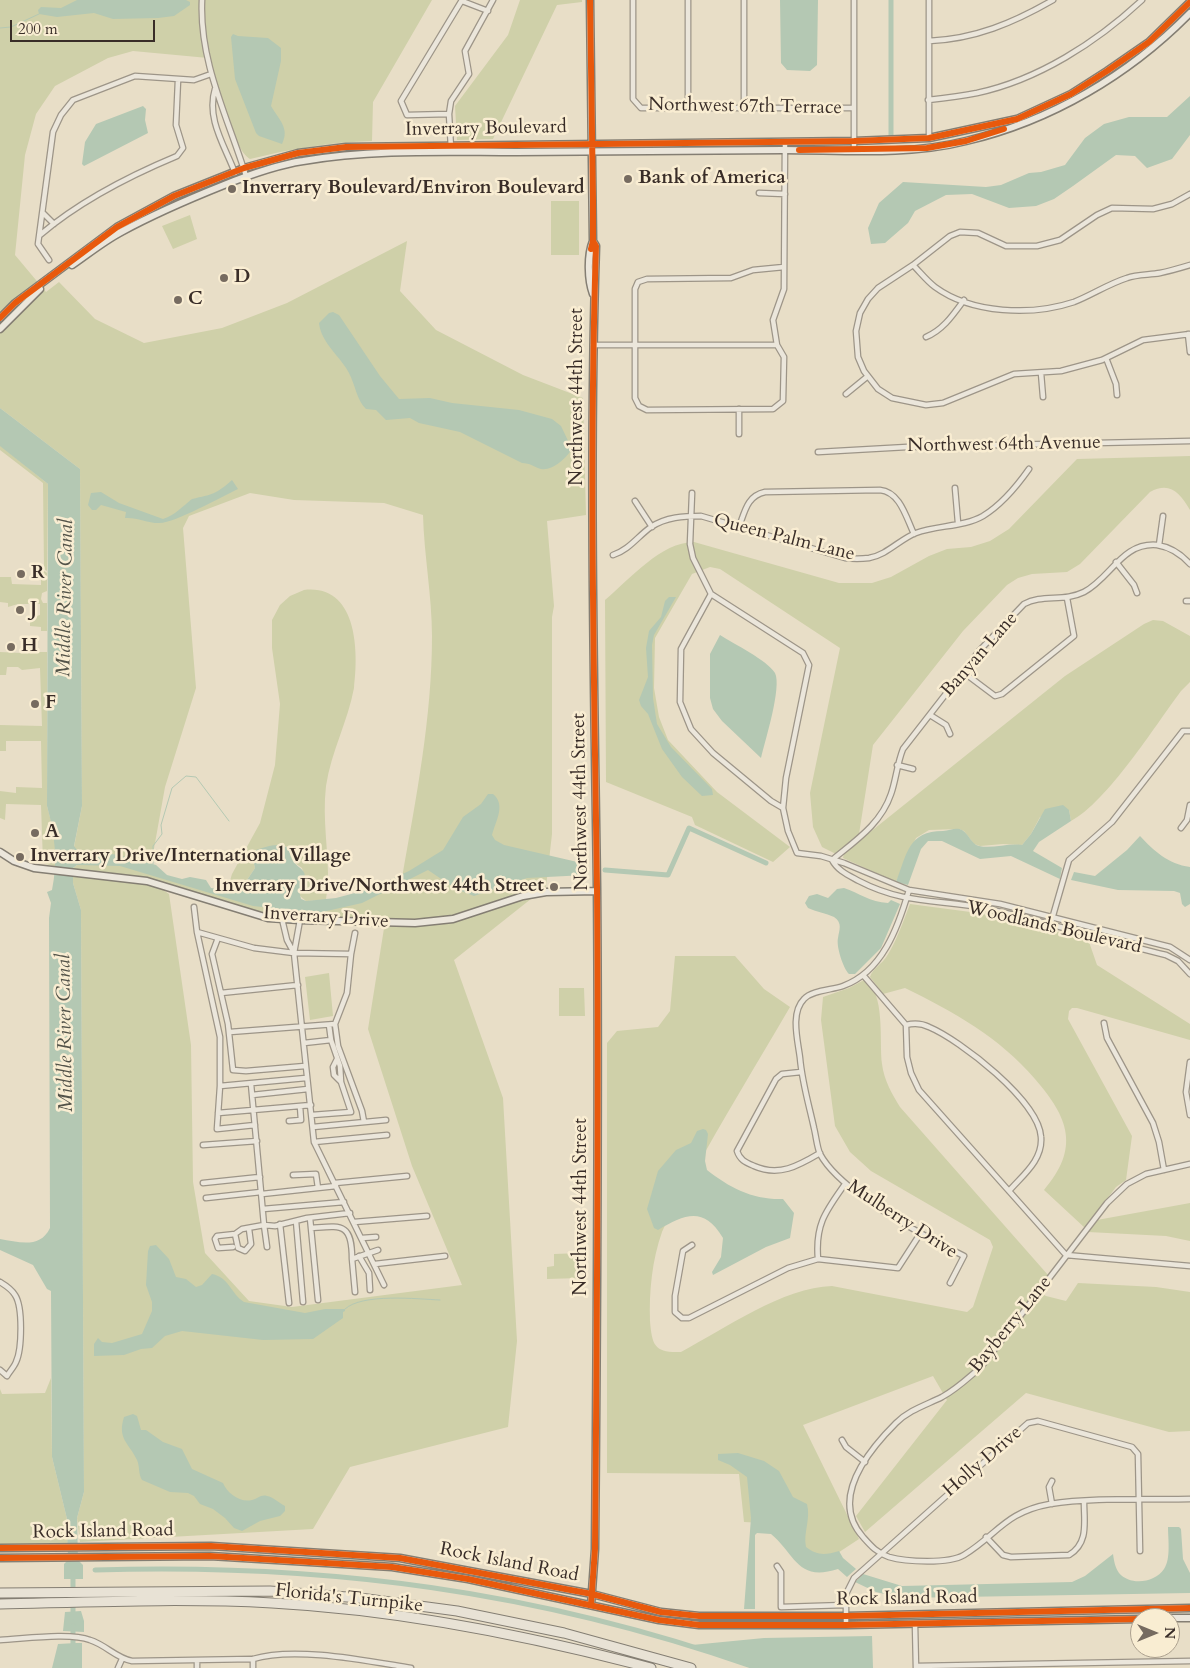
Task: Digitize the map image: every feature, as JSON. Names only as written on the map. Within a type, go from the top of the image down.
[{"type":"highway","name":"Florida's Turnpike","points":[[0,1593],[270,1591],[360,1598],[457,1611],[564,1633],[691,1668]]},
{"type":"highway","name":"Florida's Turnpike","points":[[0,1604],[185,1601],[272,1603],[360,1611],[456,1624],[561,1644],[651,1668]]},
{"type":"street","points":[[202,0],[204,39],[211,74],[246,176]]},
{"type":"street","points":[[449,114],[410,116],[404,111],[400,101],[462,0],[488,11]]},
{"type":"street","points":[[452,152],[449,114],[451,101],[469,74],[466,52],[493,0]]},
{"type":"street","name":"Northwest 44th Street","points":[[590,0],[593,241],[590,261],[591,287],[594,296],[597,891],[596,1502],[592,1604]]},
{"type":"street","name":"Northwest 67th Terrace","points":[[633,0],[633,99],[641,108],[854,108]]},
{"type":"street","points":[[688,0],[688,108]]},
{"type":"street","points":[[744,0],[744,109]]},
{"type":"street","points":[[854,0],[854,150]]},
{"type":"street","points":[[929,138],[930,0]]},
{"type":"street","points":[[929,41],[957,40],[985,33],[1016,20],[1053,0]]},
{"type":"street","points":[[928,100],[977,93],[1003,86],[1048,67],[1109,30],[1142,0]]},
{"type":"street","name":"Inverrary Boulevard","points":[[0,318],[15,303],[117,227],[174,196],[234,171],[298,153],[346,147],[451,144],[785,142],[929,138],[1016,118],[1071,94],[1149,42],[1190,2]]},
{"type":"street","name":"Inverrary Boulevard","points":[[0,328],[38,290],[119,233],[180,202],[246,176],[300,161],[347,155],[452,152],[927,148],[966,141],[1020,124],[1079,98],[1114,76],[1155,46],[1190,14]]},
{"type":"street","points":[[49,260],[38,244],[53,132],[61,115],[73,100],[135,76],[194,80],[211,74]]},
{"type":"street","points":[[40,236],[54,224],[105,191],[177,156],[183,148],[176,125],[178,80]]},
{"type":"street","points":[[215,89],[212,100],[213,117],[237,180]]},
{"type":"street","points":[[784,267],[753,270],[731,278],[648,279],[638,282],[634,288],[635,398],[639,406],[647,410],[774,409],[783,401],[784,357],[777,345],[774,320],[784,289],[785,142]]},
{"type":"street","points":[[702,143],[702,151]]},
{"type":"street","points":[[759,193],[785,194]]},
{"type":"street","points":[[1190,194],[1172,204],[1153,209],[1112,208],[1096,215],[1060,240],[1036,246],[1006,246],[978,233],[960,232],[950,236],[914,265],[885,281],[868,299],[860,313],[856,342],[858,357],[878,390],[892,398],[926,405],[943,403],[1014,374],[1061,371],[1106,358],[1143,340],[1189,334],[1190,352]]},
{"type":"street","points":[[43,213],[54,224]]},
{"type":"street","points":[[914,265],[933,286],[964,300],[986,307],[1005,310],[1050,308],[1076,301],[1110,284],[1130,277],[1161,273],[1190,265]]},
{"type":"street","points":[[926,337],[936,333],[964,300]]},
{"type":"street","points":[[593,345],[777,345]]},
{"type":"street","points":[[1106,358],[1116,384],[1117,395]]},
{"type":"street","points":[[1041,373],[1043,397]]},
{"type":"street","points":[[846,394],[868,376]]},
{"type":"street","points":[[739,409],[739,434]]},
{"type":"street","name":"Northwest 64th Avenue","points":[[818,452],[907,447],[1190,441]]},
{"type":"street","name":"Queen Palm Lane","points":[[613,555],[622,552],[652,527],[665,520],[691,516],[739,527],[855,559],[870,558],[914,534],[974,520],[995,508],[1029,469]]},
{"type":"street","points":[[955,488],[958,523]]},
{"type":"street","points":[[739,527],[749,500],[756,494],[766,492],[880,490],[895,496],[914,534]]},
{"type":"street","points":[[692,493],[690,544],[693,558],[711,594],[803,653],[809,665],[786,778],[783,808],[771,801],[713,754],[691,729],[680,702],[681,649],[711,594]]},
{"type":"street","points":[[635,501],[652,527]]},
{"type":"street","points":[[1163,516],[1159,546],[1174,551],[1190,564]]},
{"type":"street","name":"Banyan Lane","points":[[832,860],[880,819],[891,794],[897,765],[903,749],[963,672],[1024,604],[1033,599],[1067,598],[1086,591],[1132,549],[1159,546]]},
{"type":"street","points":[[1116,562],[1134,585],[1137,593]]},
{"type":"street","points":[[963,672],[995,696],[1002,694],[1074,636],[1067,598]]},
{"type":"street","points":[[930,715],[946,725],[950,734]]},
{"type":"street","points":[[1050,926],[1069,860],[1112,822],[1183,731],[1190,730]]},
{"type":"street","points":[[897,765],[913,769]]},
{"type":"street","points":[[1182,828],[1187,820],[1190,805]]},
{"type":"street","name":"Woodlands Boulevard","points":[[783,808],[788,831],[797,853],[821,856],[909,890],[975,899],[1052,916],[1170,947],[1190,960]]},
{"type":"street","name":"Inverrary Drive","points":[[0,852],[21,864],[54,871],[148,881],[268,918],[282,919],[415,923],[453,919],[523,896],[546,892],[597,891]]},
{"type":"street","name":"Woodlands Boulevard","points":[[832,860],[837,868],[874,889],[906,899],[987,909],[1166,955],[1178,961],[1190,974]]},
{"type":"street","name":"Mulberry Drive","points":[[909,890],[891,939],[878,960],[863,975],[845,985],[812,994],[804,999],[798,1012],[796,1027],[801,1072],[820,1154],[845,1184],[920,1234],[964,1256],[950,1283]]},
{"type":"street","points":[[194,907],[197,932],[220,1037],[220,1086],[217,1129],[255,1125]]},
{"type":"street","points":[[282,919],[287,940],[294,952],[314,1142],[384,1285]]},
{"type":"street","points":[[294,952],[298,939],[300,920]]},
{"type":"street","points":[[197,932],[254,948],[294,952],[351,954]]},
{"type":"street","points":[[355,933],[346,993],[335,1024],[338,1046],[362,1111],[364,1122]]},
{"type":"street","points":[[218,938],[212,954],[230,1032],[233,1070],[246,1071],[305,1066]]},
{"type":"street","points":[[287,940],[298,939]]},
{"type":"street","points":[[863,975],[906,1025],[907,1057],[911,1073],[920,1090],[1066,1255],[1190,1266]]},
{"type":"street","points":[[221,992],[298,984]]},
{"type":"street","points":[[906,1025],[916,1023],[928,1026],[984,1061],[1036,1118],[1042,1139],[1039,1153],[1035,1161],[1009,1191]]},
{"type":"street","points":[[1104,1023],[1107,1038],[1153,1123],[1159,1142],[1164,1170]]},
{"type":"street","points":[[230,1032],[335,1024]]},
{"type":"street","points":[[329,1025],[337,1059],[333,1067],[334,1075],[340,1082],[351,1112]]},
{"type":"street","points":[[304,1043],[331,1040]]},
{"type":"street","points":[[1190,1062],[1186,1092],[1190,1115]]},
{"type":"street","points":[[801,1072],[782,1074],[776,1079],[737,1151],[743,1161],[760,1168],[775,1171],[795,1168],[820,1154]]},
{"type":"street","points":[[220,1086],[306,1078]]},
{"type":"street","points":[[251,1084],[267,1246]]},
{"type":"street","points":[[252,1095],[308,1089]]},
{"type":"street","points":[[218,1113],[311,1105]]},
{"type":"street","points":[[289,1121],[301,1120],[300,1106]]},
{"type":"street","points":[[312,1115],[362,1111]]},
{"type":"street","points":[[313,1127],[386,1120]]},
{"type":"street","points":[[314,1142],[387,1135]]},
{"type":"street","points":[[203,1145],[257,1141]]},
{"type":"street","name":"Bayberry Lane","points":[[879,1553],[859,1533],[853,1522],[850,1506],[850,1493],[854,1478],[865,1462],[897,1422],[913,1410],[960,1385],[980,1367],[1066,1255],[1126,1184],[1146,1174],[1190,1164]]},
{"type":"street","points":[[292,1175],[316,1174],[318,1188]]},
{"type":"street","points":[[206,1198],[318,1188],[407,1176]]},
{"type":"street","points":[[203,1183],[260,1177]]},
{"type":"street","points":[[818,1259],[818,1231],[823,1215],[845,1184]]},
{"type":"street","points":[[263,1209],[344,1202]]},
{"type":"street","points":[[233,1246],[218,1248],[217,1236],[235,1234],[242,1228],[249,1229],[264,1225],[350,1213]]},
{"type":"street","points":[[354,1222],[427,1216]]},
{"type":"street","points":[[310,1218],[318,1300]]},
{"type":"street","points":[[296,1221],[303,1302]]},
{"type":"street","points":[[280,1224],[289,1303]]},
{"type":"street","points":[[311,1228],[341,1226],[345,1229],[352,1248],[355,1292]]},
{"type":"street","points":[[235,1234],[238,1248],[245,1251],[251,1244],[249,1229]]},
{"type":"street","points":[[692,1244],[683,1251],[675,1296],[675,1312],[682,1318],[689,1318],[788,1268],[818,1259],[898,1268],[920,1234]]},
{"type":"street","points":[[362,1238],[376,1236]]},
{"type":"street","points":[[352,1259],[378,1250]]},
{"type":"street","points":[[359,1256],[368,1274],[370,1290]]},
{"type":"street","points":[[375,1264],[446,1256]]},
{"type":"street","points":[[0,1282],[14,1294],[19,1303],[19,1348],[16,1362],[8,1376],[0,1370]]},
{"type":"street","name":"Holly Drive","points":[[846,1625],[845,1606],[848,1585],[879,1553],[1028,1423],[1038,1421],[1132,1448],[1138,1454],[1140,1551]]},
{"type":"street","points":[[842,1440],[846,1447],[865,1462]]},
{"type":"street","points":[[1052,1482],[1049,1486],[1052,1504]]},
{"type":"street","points":[[879,1553],[906,1560],[950,1560],[962,1556],[1005,1522],[1025,1511],[1052,1504],[1190,1499]]},
{"type":"street","points":[[986,1536],[1002,1555],[1011,1557],[1069,1555],[1076,1551],[1082,1542],[1084,1533],[1084,1502]]},
{"type":"street","name":"Rock Island Road","points":[[0,1548],[211,1546],[400,1558],[592,1594],[669,1613],[699,1616],[846,1616],[1190,1608]]},
{"type":"street","name":"Rock Island Road","points":[[0,1558],[210,1556],[392,1567],[468,1579],[592,1604],[668,1622],[699,1625],[846,1625],[1130,1619]]},
{"type":"street","points":[[777,1566],[781,1572],[781,1607],[845,1606]]},
{"type":"street","points":[[668,1622],[669,1613]]},
{"type":"street","points":[[915,1624],[916,1667],[1190,1661]]},
{"type":"street","points":[[0,1640],[60,1637],[90,1640],[122,1659],[132,1661],[253,1659],[265,1655],[298,1655],[412,1668]]},
{"type":"street","points":[[118,1668],[122,1659]]},
{"type":"street","points":[[253,1659],[253,1668]]},
{"type":"street","points":[[197,1660],[197,1668]]},
{"type":"shaded area","points":[[0,0],[432,0],[373,102],[372,141],[311,147],[250,159],[243,152],[231,128],[208,58],[133,51],[108,58],[55,86],[36,114],[25,155],[15,255],[46,292],[59,282],[95,319],[144,343],[222,328],[287,303],[407,241],[400,291],[436,330],[523,375],[583,398],[586,515],[547,521],[554,606],[552,617],[552,834],[546,887],[454,960],[503,1098],[517,1341],[508,1427],[350,1467],[313,1529],[80,1542],[77,1518],[84,1492],[81,910],[73,883],[73,868],[77,865],[74,847],[82,806],[80,469],[0,408]],"holes":[[[250,493],[294,500],[384,503],[423,515],[432,636],[429,697],[418,788],[402,878],[362,899],[284,908],[194,886],[150,871],[165,787],[196,688],[183,528],[189,516]],[[153,883],[268,918],[385,922],[368,1029],[412,1166],[462,1285],[292,1307],[249,1301],[205,1253],[193,1182],[191,1045],[169,894]]]},
{"type":"shaded area","points":[[520,0],[582,0],[582,2],[557,5],[493,139],[457,140],[455,106],[508,35]]},
{"type":"shaded area","points":[[551,201],[579,201],[579,255],[551,255]]},
{"type":"shaded area","points":[[190,215],[197,239],[173,249],[162,226]]},
{"type":"shaded area","points":[[0,445],[48,484],[47,571],[44,569],[43,483],[0,450]]},
{"type":"shaded area","points":[[1190,456],[1190,510],[1174,490],[1163,488],[1150,492],[1080,564],[1067,572],[1032,574],[1018,578],[1007,585],[963,631],[873,745],[859,834],[836,854],[822,847],[813,827],[810,793],[840,648],[720,569],[710,567],[692,574],[655,638],[654,688],[659,717],[668,740],[717,792],[790,847],[773,862],[695,825],[692,817],[606,782],[605,600],[646,563],[670,548],[694,542],[839,583],[872,583],[891,577],[929,556],[947,549],[971,547],[990,541],[1009,529],[1077,459]]},
{"type":"shaded area","points":[[41,569],[47,573],[47,591],[42,593],[41,599],[43,603],[47,603],[47,631],[41,631],[41,627],[30,626],[30,618],[40,615],[40,604],[18,604],[8,607],[8,603],[0,602],[0,577],[11,577],[12,584],[41,585]]},
{"type":"shaded area","points":[[304,590],[322,591],[335,597],[344,608],[351,622],[356,656],[354,688],[328,773],[326,786],[328,887],[326,900],[306,901],[299,895],[299,890],[305,880],[302,868],[292,861],[290,854],[292,852],[283,845],[273,847],[253,860],[255,868],[239,892],[227,891],[232,874],[260,823],[275,765],[280,704],[272,648],[272,620],[280,605],[290,596]]},
{"type":"shaded area","points":[[1153,620],[1163,621],[1190,636],[1190,682],[1181,691],[1115,781],[1085,811],[1071,821],[1069,810],[1040,817],[1031,834],[1022,845],[980,846],[974,844],[964,831],[959,829],[929,830],[916,838],[896,882],[843,858],[844,853],[1065,676]]},
{"type":"shaded area","points":[[22,643],[29,643],[30,652],[47,652],[47,806],[55,836],[56,867],[43,863],[41,805],[6,804],[5,820],[0,818],[0,791],[16,793],[16,787],[42,788],[41,741],[6,741],[6,751],[0,751],[0,725],[42,726],[40,668],[22,670],[18,667],[7,667],[6,675],[0,675],[0,652],[21,653]]},
{"type":"shaded area","points":[[910,904],[978,913],[1088,939],[1097,965],[1190,1024],[1190,1040],[1077,1008],[1072,1008],[1069,1011],[1068,1019],[1132,1136],[1126,1180],[1116,1187],[1085,1228],[1044,1190],[1063,1160],[1066,1147],[1066,1133],[1062,1120],[1047,1093],[1006,1050],[975,1027],[941,1006],[905,988],[883,994],[870,977],[891,950]]},
{"type":"shaded area","points":[[675,956],[735,956],[764,989],[790,1007],[715,1135],[662,1232],[652,1276],[650,1299],[651,1330],[656,1346],[665,1351],[681,1352],[774,1301],[813,1288],[832,1286],[967,1312],[973,1307],[993,1247],[990,1240],[871,1171],[850,1152],[835,1126],[821,1020],[823,997],[849,988],[864,980],[871,986],[879,1006],[882,1064],[886,1081],[894,1097],[900,1107],[1048,1275],[1037,1291],[1046,1296],[1066,1301],[1078,1283],[1156,1287],[1190,1292],[1190,1431],[1169,1432],[1026,1393],[865,1532],[856,1516],[947,1400],[933,1376],[803,1425],[859,1539],[821,1564],[764,1523],[744,1522],[739,1474],[607,1473],[607,1043],[617,1031],[658,1027],[670,1011]]},
{"type":"shaded area","points":[[329,973],[333,1016],[310,1020],[305,977]]},
{"type":"shaded area","points":[[559,988],[584,988],[585,1016],[559,1016]]},
{"type":"shaded area","points":[[1190,1203],[1190,1241],[1166,1236],[1088,1232],[1097,1220]]},
{"type":"shaded area","points":[[581,1253],[580,1278],[547,1279],[547,1267],[554,1266],[554,1254]]},
{"type":"shaded area","points":[[51,1378],[52,1457],[67,1519],[68,1545],[0,1546],[0,1389],[2,1394],[45,1393]]},
{"type":"water","points":[[77,0],[186,0],[190,2],[190,5],[174,16],[158,18],[113,19],[94,13],[57,17],[39,14],[38,10],[41,7],[61,8]]},
{"type":"water","points":[[780,0],[818,0],[817,65],[810,71],[787,70],[781,63]]},
{"type":"water","points":[[233,34],[268,38],[281,48],[281,61],[271,106],[284,129],[285,133],[282,144],[259,136],[256,133],[235,79],[231,37]]},
{"type":"water","points":[[1190,96],[1190,135],[1172,159],[1147,168],[1135,156],[1116,155],[1054,199],[1036,206],[1009,208],[972,194],[946,195],[915,211],[908,223],[885,243],[871,244],[868,228],[879,203],[903,182],[986,187],[1001,185],[1029,173],[1041,172],[1065,165],[1085,138],[1104,124],[1129,117],[1167,117]]},
{"type":"water","points":[[143,106],[146,109],[145,120],[148,133],[84,166],[82,164],[85,142],[96,124]]},
{"type":"water","points":[[333,312],[339,315],[380,376],[399,399],[430,398],[452,403],[519,410],[552,419],[561,426],[572,449],[563,460],[554,466],[541,469],[522,463],[460,432],[419,423],[410,418],[386,420],[376,410],[366,409],[360,402],[349,373],[323,337],[319,323],[329,313]]},
{"type":"water","points":[[0,408],[80,469],[82,806],[74,846],[77,850],[119,855],[156,865],[167,875],[182,879],[190,877],[206,880],[211,888],[239,892],[255,868],[253,860],[256,850],[280,845],[292,852],[290,854],[292,860],[304,873],[305,877],[299,890],[301,899],[306,901],[336,898],[370,889],[409,871],[443,850],[463,817],[481,804],[488,794],[493,794],[499,803],[498,818],[492,835],[495,840],[504,845],[586,864],[586,875],[527,878],[474,896],[456,889],[428,870],[362,903],[318,913],[253,906],[120,866],[77,865],[73,868],[73,883],[81,910],[84,1492],[77,1518],[78,1560],[83,1565],[83,1579],[64,1579],[64,1564],[68,1560],[67,1519],[52,1457],[51,1291],[47,1289],[33,1265],[0,1250],[0,1239],[35,1242],[46,1235],[50,1228],[49,918],[51,903],[47,892],[52,890],[55,858],[54,838],[47,806],[48,484],[0,446]]},
{"type":"water","points":[[232,480],[238,489],[186,515],[166,522],[155,523],[125,518],[126,512],[101,505],[96,510],[92,510],[88,505],[91,493],[101,492],[119,503],[163,519],[175,513],[192,499],[214,493]]},
{"type":"water","points":[[669,597],[676,597],[654,635],[652,645],[653,698],[657,724],[671,747],[712,789],[713,795],[702,796],[682,777],[662,749],[648,714],[641,706],[639,700],[648,677],[646,648],[649,631],[661,617],[665,601]]},
{"type":"water","points":[[720,635],[758,658],[775,673],[777,680],[775,702],[761,758],[722,721],[713,709],[710,698],[710,654]]},
{"type":"water","points":[[1063,805],[1069,810],[1071,821],[1039,842],[1033,851],[1062,868],[1060,879],[1011,856],[980,859],[942,841],[928,841],[921,849],[908,885],[896,882],[910,846],[922,835],[958,829],[962,830],[979,846],[1022,845],[1031,834],[1045,809]]},
{"type":"water","points":[[1140,836],[1168,860],[1190,867],[1190,904],[1185,907],[1182,904],[1180,893],[1174,891],[1118,890],[1071,880],[1074,872],[1095,876],[1127,850]]},
{"type":"water","points":[[844,888],[876,901],[888,903],[891,900],[900,904],[881,948],[855,974],[849,974],[840,957],[838,942],[840,927],[837,919],[808,908],[805,903],[809,896],[817,894],[828,898],[837,889]]},
{"type":"water","points":[[703,1129],[708,1134],[705,1161],[707,1170],[742,1192],[772,1199],[783,1199],[794,1213],[790,1238],[766,1247],[713,1275],[712,1272],[721,1257],[723,1238],[709,1221],[701,1217],[685,1217],[658,1230],[654,1228],[647,1209],[658,1171],[676,1150],[691,1143],[697,1131]]},
{"type":"water","points":[[156,1245],[169,1259],[176,1277],[186,1279],[196,1287],[202,1285],[212,1274],[223,1279],[244,1302],[305,1313],[325,1309],[345,1309],[343,1318],[313,1339],[263,1340],[182,1331],[165,1336],[152,1348],[141,1349],[124,1355],[94,1356],[94,1344],[98,1338],[102,1342],[112,1343],[142,1334],[152,1311],[152,1302],[146,1285],[148,1251],[150,1246]]},
{"type":"water","points":[[133,1414],[137,1416],[141,1430],[146,1430],[163,1442],[182,1449],[192,1469],[223,1483],[234,1496],[247,1501],[263,1496],[269,1497],[285,1506],[285,1511],[280,1516],[260,1521],[242,1531],[234,1528],[213,1509],[200,1504],[194,1496],[188,1493],[170,1492],[142,1480],[137,1460],[122,1431],[124,1417]]},
{"type":"water","points":[[738,1453],[764,1461],[779,1471],[793,1497],[807,1504],[806,1547],[822,1554],[839,1551],[843,1558],[856,1569],[847,1577],[838,1569],[814,1572],[805,1569],[792,1558],[771,1534],[757,1533],[755,1535],[755,1609],[744,1609],[751,1518],[747,1477],[730,1465],[718,1460],[718,1454]]},
{"type":"water","points":[[1168,1527],[1179,1527],[1181,1529],[1183,1559],[1190,1573],[1190,1593],[902,1598],[876,1592],[855,1582],[863,1574],[902,1586],[1072,1582],[1085,1576],[1113,1554],[1119,1573],[1124,1577],[1136,1581],[1149,1580],[1160,1574],[1168,1560]]},
{"type":"water","points":[[81,1611],[84,1621],[84,1632],[63,1631],[65,1612]]},
{"type":"water","points":[[872,1636],[873,1668],[757,1668],[692,1645],[764,1638]]},
{"type":"water","points":[[82,1643],[82,1668],[52,1668],[58,1644]]},
{"type":"waterway","points":[[891,0],[891,135]]},
{"type":"waterway","points":[[0,28],[11,27],[39,14]]},
{"type":"waterway","points":[[153,864],[153,846],[162,834],[161,825],[172,788],[186,776],[196,777],[229,821]]},
{"type":"waterway","points":[[605,870],[668,875],[689,828],[766,863]]},
{"type":"waterway","points":[[345,1309],[353,1304],[376,1299],[440,1300]]},
{"type":"waterway","points":[[95,1570],[181,1569],[265,1572],[348,1578],[431,1588],[513,1601],[594,1619],[675,1641],[757,1668]]},
{"type":"waterway","name":"Middle River Canal","points":[[73,1573],[73,1617]]},
{"type":"waterway","name":"Middle River Canal","points":[[73,1626],[73,1650]]},
{"type":"cycle path","points":[[590,0],[593,199],[593,241],[591,249]]},
{"type":"cycle path","points":[[0,318],[15,303],[117,227],[174,196],[244,168],[298,153],[346,147],[854,141],[929,138],[1017,119],[1071,94],[1149,42],[1190,2]]},
{"type":"cycle path","points":[[799,150],[927,148],[966,141],[1004,129]]},
{"type":"cycle path","points":[[591,1605],[595,1549],[598,1136],[592,486],[596,246],[593,241]]},
{"type":"cycle path","points":[[0,1548],[211,1546],[400,1558],[592,1594],[661,1612],[699,1616],[846,1616],[1190,1608]]},
{"type":"cycle path","points":[[0,1558],[210,1556],[392,1567],[468,1579],[659,1620],[699,1625],[846,1625],[1130,1619]]},
{"type":"place","name":"Bank of America","points":[[628,179]]},
{"type":"place","name":"Inverrary Boulevard/Environ Boulevard","points":[[232,189]]},
{"type":"place","name":"D","points":[[224,278]]},
{"type":"place","name":"C","points":[[178,300]]},
{"type":"place","name":"R","points":[[21,574]]},
{"type":"place","name":"J","points":[[20,610]]},
{"type":"place","name":"H","points":[[11,647]]},
{"type":"place","name":"F","points":[[35,704]]},
{"type":"place","name":"A","points":[[35,833]]},
{"type":"place","name":"Inverrary Drive/International Village","points":[[20,857]]},
{"type":"place","name":"Inverrary Drive/Northwest 44th Street","points":[[554,887]]}]
